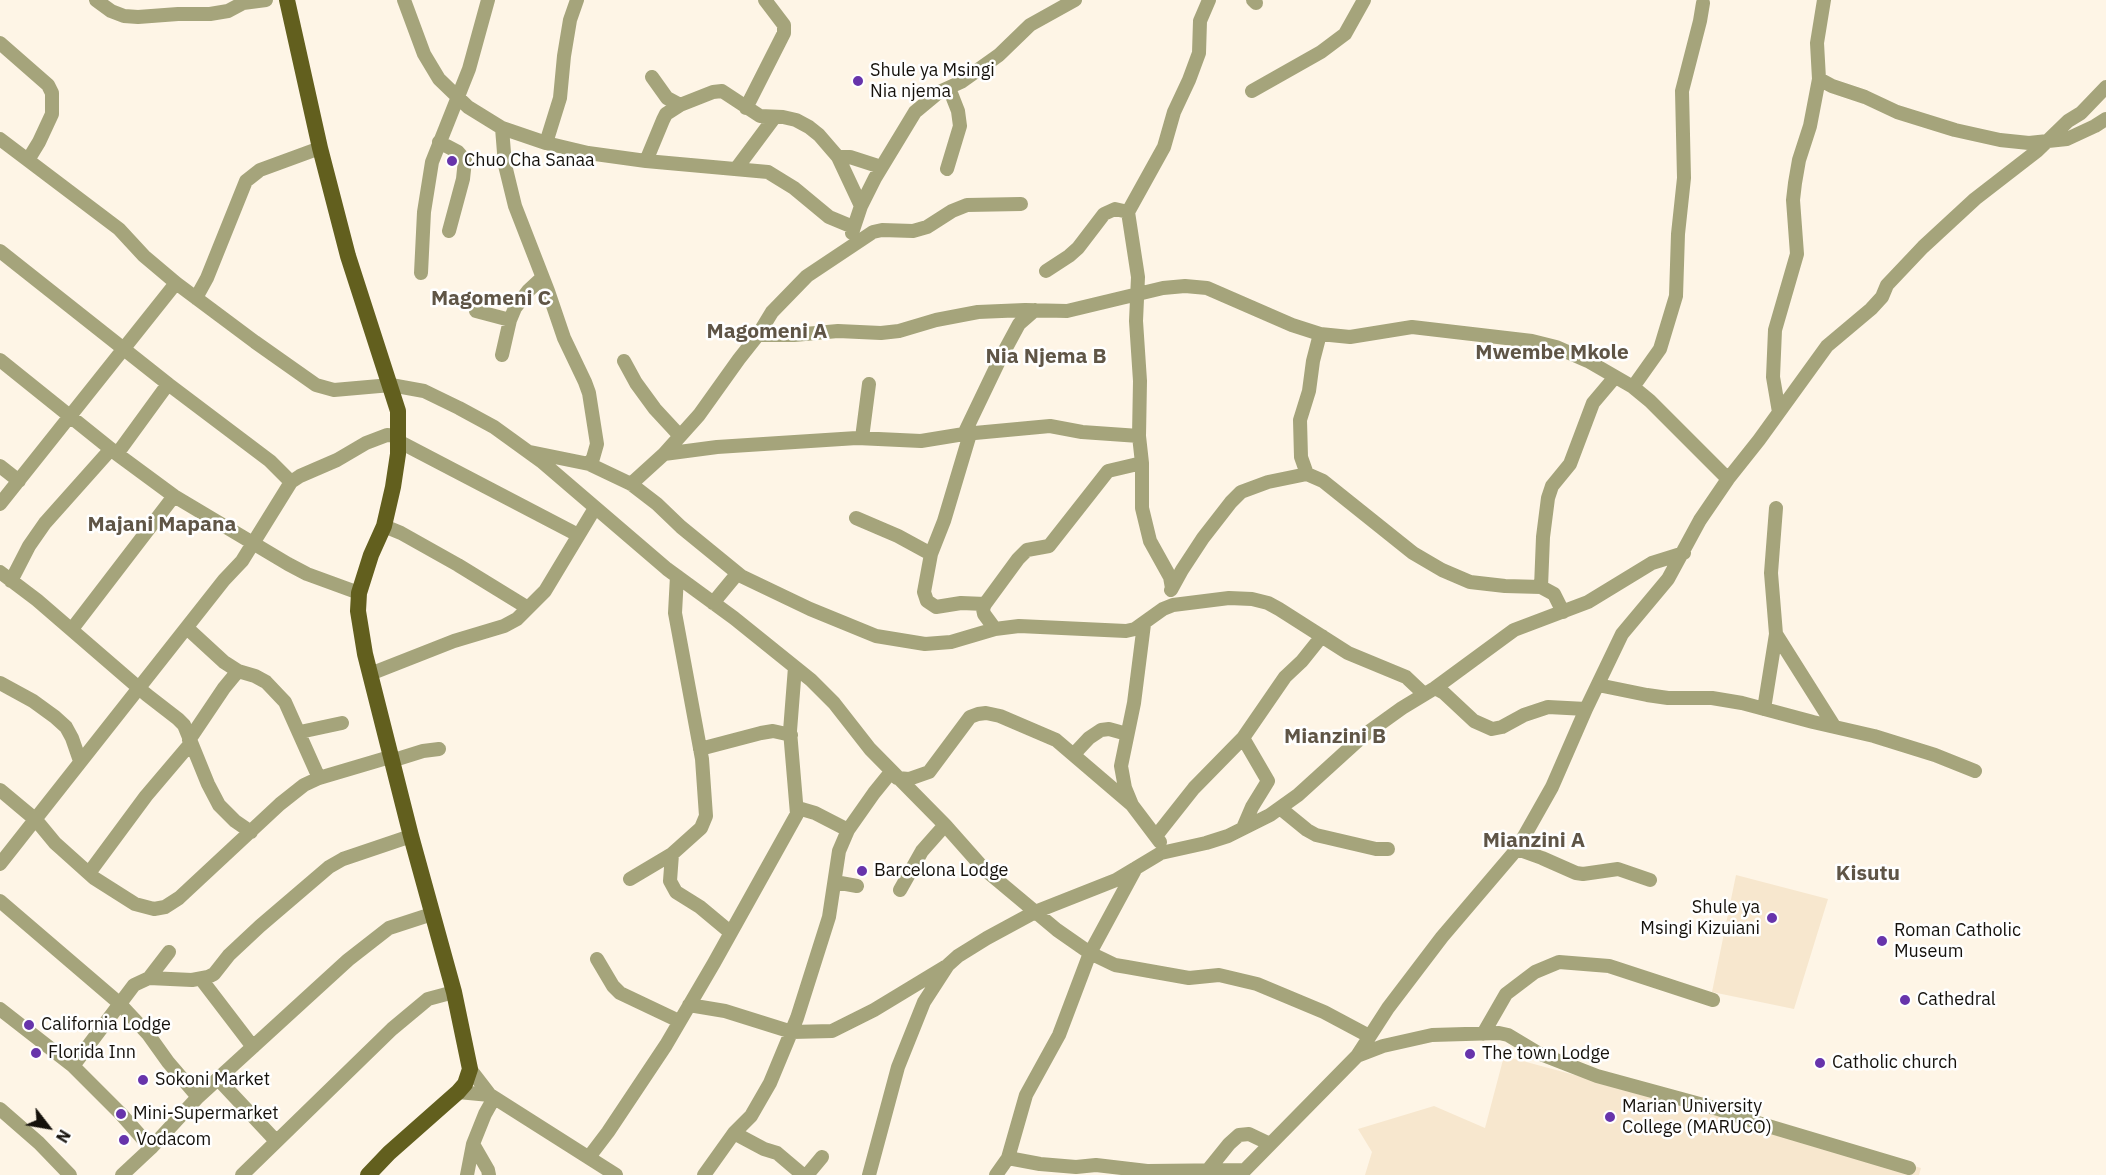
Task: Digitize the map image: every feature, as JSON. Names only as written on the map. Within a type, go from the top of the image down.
[{"type":"main road","points":[[287,0],[320,148],[348,256],[398,411],[398,439],[393,487],[384,526],[371,555],[359,592],[360,627],[391,759],[454,992],[470,1069],[465,1084],[458,1092],[389,1153],[368,1175]]},
{"type":"street","points":[[96,0],[111,11],[138,18],[223,12],[243,3],[266,0]]},
{"type":"street","points":[[404,0],[416,34],[439,79],[474,111],[502,128],[546,143],[588,153],[646,161],[755,170],[778,177],[829,217],[853,227]]},
{"type":"street","points":[[421,273],[426,193],[439,142],[470,69],[488,0]]},
{"type":"street","points":[[546,143],[560,98],[570,20],[577,0]]},
{"type":"street","points":[[746,108],[784,33],[784,25],[765,0]]},
{"type":"street","points":[[855,244],[852,235],[853,227],[861,206],[881,167],[915,112],[939,92],[961,82],[999,55],[1030,26],[1075,0]]},
{"type":"street","points":[[1172,588],[1170,577],[1150,541],[1144,523],[1139,436],[1137,265],[1128,212],[1166,142],[1169,123],[1190,80],[1199,53],[1200,21],[1209,0]]},
{"type":"street","points":[[1252,91],[1321,52],[1345,34],[1364,0]]},
{"type":"street","points":[[1779,412],[1773,377],[1775,330],[1797,254],[1793,200],[1799,160],[1810,126],[1819,79],[1817,43],[1824,0]]},
{"type":"street","points":[[1633,387],[1660,349],[1677,296],[1678,234],[1684,178],[1682,91],[1703,3]]},
{"type":"street","points":[[0,43],[48,85],[52,93],[52,114],[28,160]]},
{"type":"street","points":[[652,77],[668,98],[680,105]]},
{"type":"street","points":[[1819,79],[1897,112],[1955,130],[2019,143],[2067,139],[2079,135],[2106,117]]},
{"type":"street","points":[[947,169],[960,126],[958,111],[949,87]]},
{"type":"street","points":[[1008,1158],[1060,1166],[1096,1165],[1147,1171],[1241,1172],[1270,1144],[1357,1056],[1369,1036],[1449,928],[1517,849],[1552,787],[1622,634],[1668,579],[1700,520],[1827,346],[1882,297],[1887,285],[1923,247],[1975,199],[2047,141],[2068,121],[2081,113],[2106,87]]},
{"type":"street","points":[[646,161],[666,114],[680,105],[713,92],[722,91],[760,116],[796,120],[825,141],[838,157],[861,206]]},
{"type":"street","points":[[2081,113],[2106,117]]},
{"type":"street","points":[[736,169],[774,118]]},
{"type":"street","points":[[502,128],[505,165],[515,206],[564,338],[588,393],[597,444],[589,464]]},
{"type":"street","points":[[0,139],[118,229],[144,256],[176,283],[316,385],[334,390],[391,385],[407,387],[439,397],[494,427],[527,451],[564,479],[595,508],[677,576],[823,691],[870,749],[945,825],[984,869],[1035,912],[1090,953],[1116,965],[1189,978],[1219,975],[1257,984],[1324,1012],[1369,1036]]},
{"type":"street","points":[[439,142],[458,152],[465,160],[463,179],[449,231]]},
{"type":"street","points":[[196,298],[212,266],[246,181],[261,170],[320,148]]},
{"type":"street","points":[[838,157],[850,157],[881,167]]},
{"type":"street","points":[[631,484],[664,454],[699,415],[758,335],[772,312],[807,276],[873,232],[913,231],[927,227],[962,206],[1021,204]]},
{"type":"street","points":[[1046,271],[1078,248],[1104,214],[1115,209],[1128,212]]},
{"type":"street","points":[[0,250],[168,384],[270,461],[291,482]]},
{"type":"street","points":[[502,355],[510,320],[518,302],[542,278]]},
{"type":"street","points":[[0,504],[176,283]]},
{"type":"street","points":[[758,335],[838,331],[880,333],[899,331],[936,320],[978,312],[1067,310],[1090,307],[1137,293],[1185,286],[1207,288],[1292,326],[1320,334],[1350,337],[1412,327],[1532,341],[1556,347],[1633,387],[1728,479]]},
{"type":"street","points":[[985,604],[961,603],[936,607],[930,604],[924,592],[931,554],[944,521],[967,434],[1019,324],[1035,310]]},
{"type":"street","points":[[476,311],[510,320]]},
{"type":"street","points":[[1308,474],[1301,457],[1300,420],[1309,391],[1320,334]]},
{"type":"street","points":[[0,360],[174,496],[307,574],[359,592]]},
{"type":"street","points":[[624,361],[636,384],[655,409],[681,436]]},
{"type":"street","points":[[1541,587],[1542,537],[1550,492],[1556,479],[1567,471],[1593,403],[1615,377]]},
{"type":"street","points":[[168,384],[114,451],[45,523],[5,576],[72,629],[184,725],[219,805],[235,821],[251,832]]},
{"type":"street","points":[[862,438],[869,384]]},
{"type":"street","points":[[664,454],[717,447],[862,438],[921,441],[1050,426],[1082,432],[1139,436]]},
{"type":"street","points":[[0,864],[224,580],[242,561],[291,482],[300,476],[387,435],[578,535]]},
{"type":"street","points":[[527,451],[589,464],[631,484],[737,574],[799,604],[876,636],[925,644],[951,642],[995,629],[1019,626],[1126,631],[1144,624],[1163,609],[1220,598],[1252,598],[1268,603],[1348,653],[1451,699],[1474,721],[1492,729],[1502,728],[1524,715],[1548,707],[1586,709]]},
{"type":"street","points":[[995,629],[984,615],[985,604],[1023,553],[1049,546],[1108,471],[1142,463]]},
{"type":"street","points":[[0,466],[19,482]]},
{"type":"street","points":[[1163,609],[1172,588],[1203,538],[1241,492],[1260,484],[1308,474],[1323,481],[1413,553],[1442,570],[1470,582],[1541,587],[1554,594],[1563,612]]},
{"type":"street","points":[[72,629],[174,496]]},
{"type":"street","points":[[370,674],[454,641],[504,626],[517,619],[545,591],[595,508]]},
{"type":"street","points":[[1764,709],[1776,634],[1771,573],[1776,508]]},
{"type":"street","points":[[856,518],[898,536],[931,554]]},
{"type":"street","points":[[384,526],[458,565],[528,608]]},
{"type":"street","points":[[689,1005],[725,1011],[792,1032],[832,1031],[874,1010],[987,938],[1035,912],[1116,880],[1168,850],[1206,843],[1243,828],[1280,808],[1363,736],[1514,630],[1588,602],[1652,563],[1684,553]]},
{"type":"street","points":[[713,603],[737,574]]},
{"type":"street","points":[[630,879],[672,854],[701,828],[706,816],[700,749],[675,613],[677,576]]},
{"type":"street","points":[[1144,624],[1134,702],[1121,766],[1125,788],[1132,805],[1168,850]]},
{"type":"street","points":[[187,628],[224,662],[238,671],[255,676],[272,688],[285,702],[319,778]]},
{"type":"street","points":[[1776,634],[1834,726]]},
{"type":"street","points":[[1156,836],[1194,788],[1243,738],[1285,677],[1302,661],[1322,636]]},
{"type":"street","points":[[589,1157],[654,1064],[714,963],[792,823],[798,808],[791,735],[795,667]]},
{"type":"street","points":[[89,873],[190,741],[224,688],[238,671]]},
{"type":"street","points":[[0,683],[33,701],[60,722],[72,738],[80,761]]},
{"type":"street","points":[[1598,685],[1668,698],[1712,698],[1764,709],[1902,745],[1975,771]]},
{"type":"street","points":[[894,775],[909,779],[929,772],[970,717],[978,714],[1000,716],[1056,740],[1132,805]]},
{"type":"street","points":[[300,732],[342,723]]},
{"type":"street","points":[[1074,754],[1089,738],[1101,730],[1108,729],[1127,734]]},
{"type":"street","points":[[700,749],[773,731],[791,735]]},
{"type":"street","points":[[1243,738],[1268,781],[1252,807],[1243,828]]},
{"type":"street","points":[[0,790],[36,820],[55,843],[89,873],[135,904],[147,909],[165,907],[186,892],[289,796],[319,778],[423,751],[439,749]]},
{"type":"street","points":[[704,1175],[734,1133],[753,1113],[770,1083],[792,1032],[829,917],[839,851],[848,830],[873,793],[894,775]]},
{"type":"street","points":[[798,808],[809,810],[848,830]]},
{"type":"street","points":[[1280,808],[1307,831],[1316,835],[1376,849],[1388,849]]},
{"type":"street","points":[[900,890],[922,851],[945,825]]},
{"type":"street","points":[[74,1066],[119,1002],[134,985],[149,978],[201,979],[214,974],[260,926],[329,867],[343,859],[411,836]]},
{"type":"street","points":[[1517,849],[1576,873],[1618,869],[1650,880]]},
{"type":"street","points":[[672,854],[670,880],[676,892],[700,907],[730,932]]},
{"type":"street","points":[[996,1175],[1008,1158],[1026,1095],[1059,1035],[1090,953],[1136,868]]},
{"type":"street","points":[[835,882],[857,886]]},
{"type":"street","points":[[0,901],[119,1002],[148,1034],[198,1097]]},
{"type":"street","points":[[122,1175],[151,1148],[198,1097],[348,960],[379,935],[398,924],[432,914]]},
{"type":"street","points":[[149,978],[169,952]]},
{"type":"street","points":[[597,958],[613,986],[620,993],[679,1020]]},
{"type":"street","points":[[1483,1034],[1506,994],[1535,972],[1559,962],[1609,966],[1713,1000]]},
{"type":"street","points":[[868,1175],[898,1067],[924,1002],[948,964]]},
{"type":"street","points":[[201,979],[253,1047]]},
{"type":"street","points":[[242,1175],[409,1014],[428,999],[454,992]]},
{"type":"street","points":[[0,1009],[74,1066],[151,1148]]},
{"type":"street","points":[[1357,1056],[1383,1046],[1432,1035],[1499,1033],[1508,1035],[1538,1053],[1597,1076],[1718,1109],[1909,1167]]},
{"type":"street","points":[[470,1069],[492,1097],[616,1175]]},
{"type":"street","points":[[218,1079],[276,1141]]},
{"type":"street","points":[[458,1092],[492,1097]]},
{"type":"street","points":[[466,1175],[473,1144],[492,1097]]},
{"type":"street","points":[[0,1109],[39,1143],[70,1175]]},
{"type":"street","points":[[734,1133],[764,1149],[777,1153],[805,1175],[822,1157]]},
{"type":"street","points":[[1208,1170],[1239,1135],[1249,1134],[1270,1144]]},
{"type":"street","points":[[473,1144],[489,1175]]},
{"type":"shaded area","points":[[1736,875],[1828,899],[1794,1009],[1712,992]]},
{"type":"shaded area","name":"Marian University College (MARUCO)","points":[[1504,1056],[1921,1168],[1919,1175],[1365,1175],[1372,1152],[1358,1129],[1434,1106],[1485,1128]]},
{"type":"place","name":"Shule ya Msingi Nia njema","points":[[858,81]]},
{"type":"place","name":"Chuo Cha Sanaa","points":[[452,161]]},
{"type":"place","name":"Barcelona Lodge","points":[[862,871]]},
{"type":"place","name":"Shule ya Msingi Kizuiani","points":[[1772,918]]},
{"type":"place","name":"Roman Catholic Museum","points":[[1882,941]]},
{"type":"place","name":"Cathedral","points":[[1905,1000]]},
{"type":"place","name":"California Lodge","points":[[29,1025]]},
{"type":"place","name":"Florida Inn","points":[[36,1053]]},
{"type":"place","name":"The town Lodge","points":[[1470,1054]]},
{"type":"place","name":"Catholic church","points":[[1820,1063]]},
{"type":"place","name":"Sokoni Market","points":[[143,1080]]},
{"type":"place","name":"Mini-Supermarket","points":[[121,1114]]},
{"type":"place","name":"Marian University College (MARUCO)","points":[[1610,1117]]},
{"type":"place","name":"Vodacom","points":[[124,1140]]},
{"type":"district","name":"Magomeni C","points":[[491,299]]},
{"type":"district","name":"Magomeni A","points":[[767,332]]},
{"type":"district","name":"Mwembe Mkole","points":[[1552,353]]},
{"type":"district","name":"Nia Njema B","points":[[1046,357]]},
{"type":"district","name":"Majani Mapana","points":[[162,525]]},
{"type":"district","name":"Mianzini B","points":[[1335,737]]},
{"type":"district","name":"Mianzini A","points":[[1534,841]]},
{"type":"district","name":"Kisutu","points":[[1868,874]]}]
